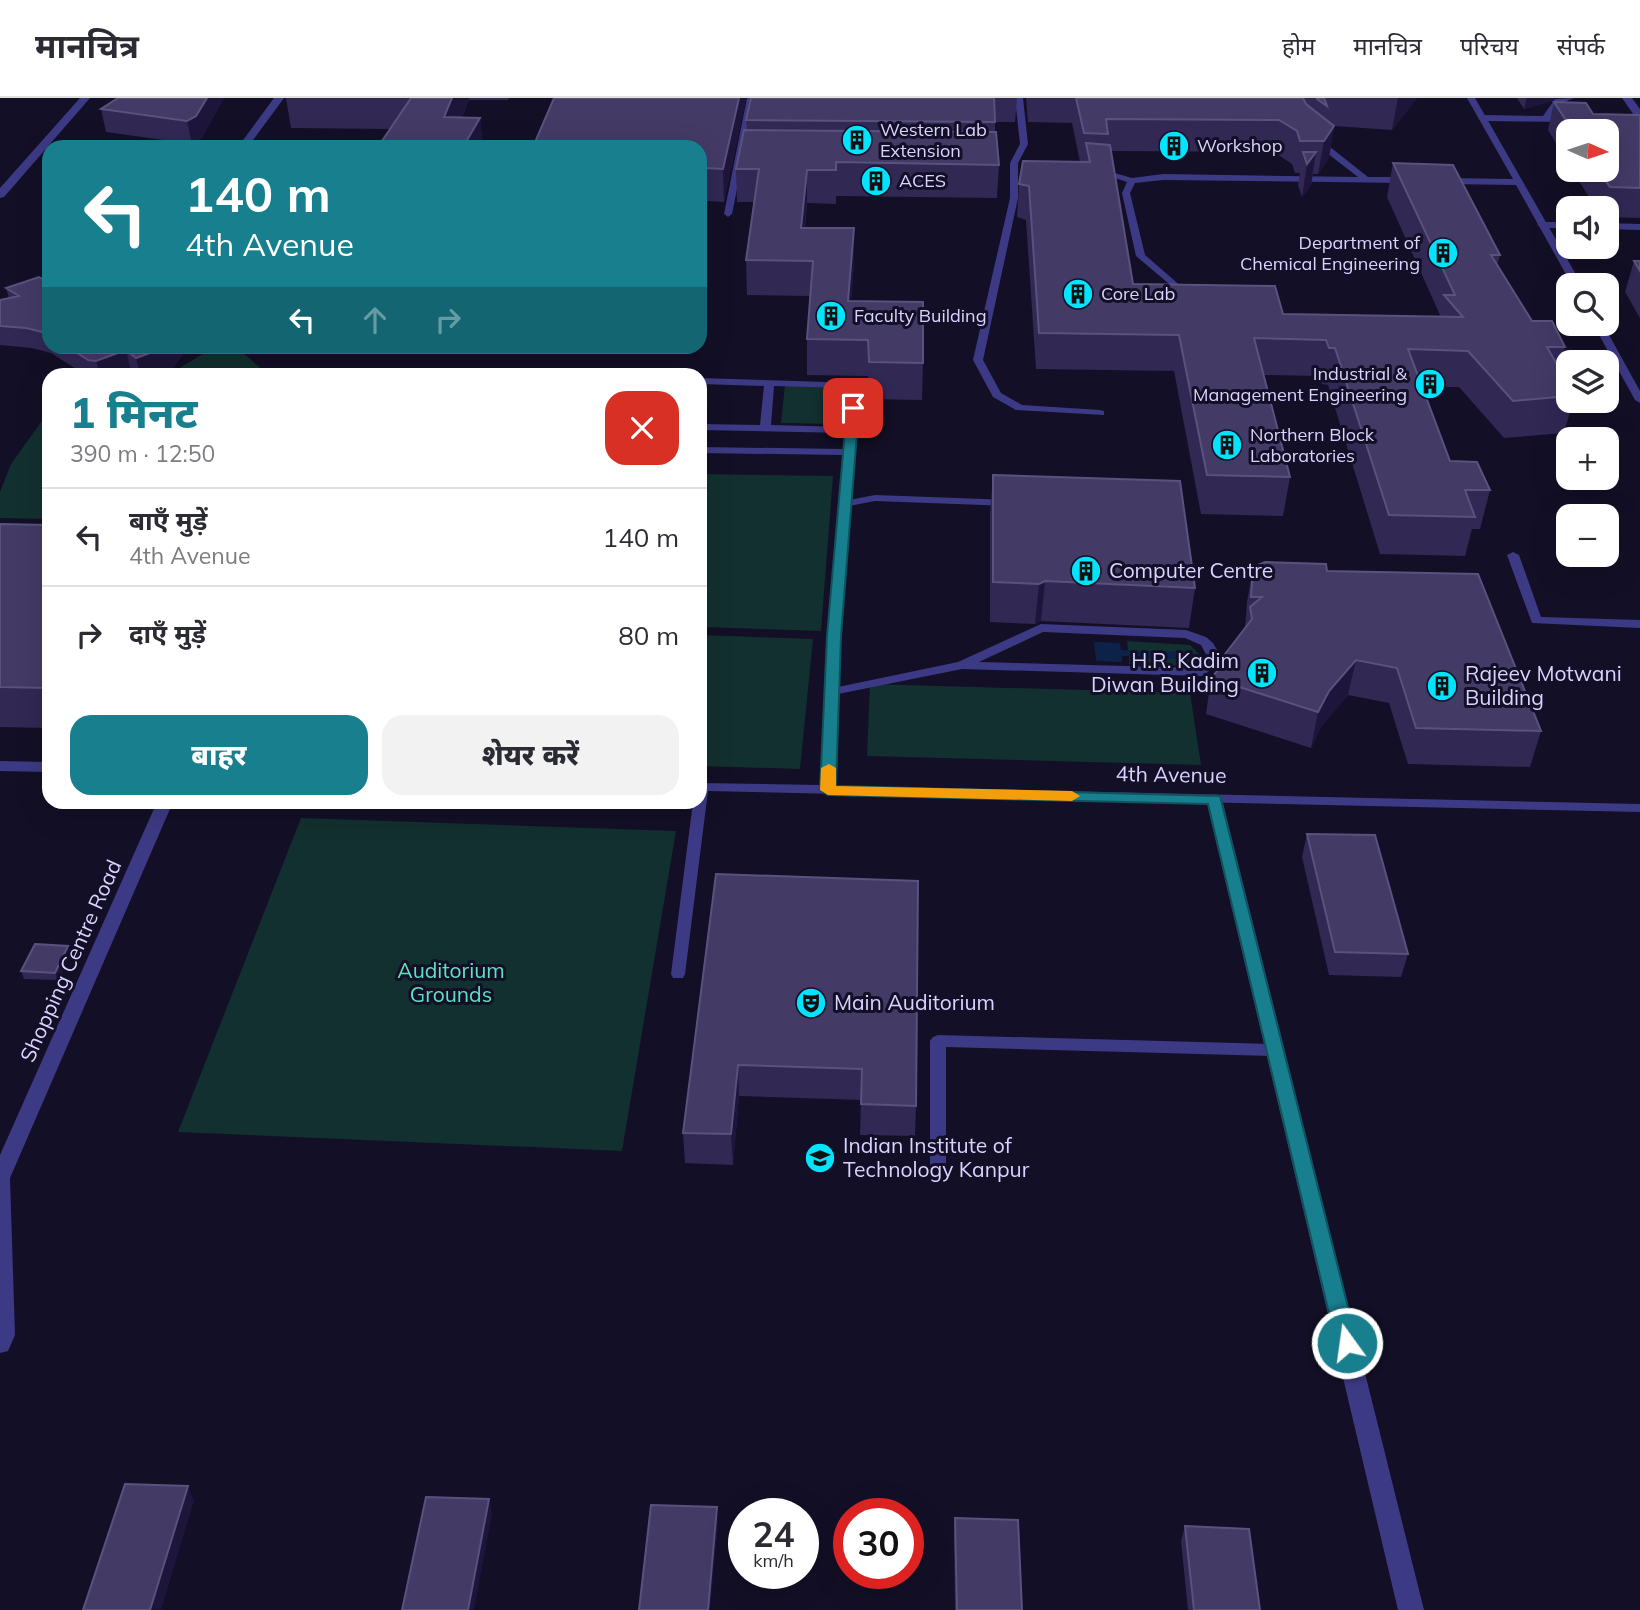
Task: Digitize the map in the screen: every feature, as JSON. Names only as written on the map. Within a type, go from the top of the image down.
[{"type":"street","points":[[52,140],[85,98]]},
{"type":"street","points":[[248,140],[279,98]]},
{"type":"street","points":[[1546,119],[1558,101],[1569,98]]},
{"type":"street","points":[[1627,98],[1640,118],[1627,119]]},
{"type":"street","points":[[1483,118],[1556,119]]},
{"type":"street","points":[[0,195],[42,152]]},
{"type":"street","points":[[1544,225],[1556,225]]},
{"type":"street","points":[[1619,226],[1640,227]]},
{"type":"street","points":[[0,766],[42,767]]},
{"type":"street","points":[[1214,799],[1411,1610]]},
{"type":"street","name":"Shopping Centre Road","points":[[0,1344],[4,1335],[0,1178],[162,809]]},
{"type":"lane","points":[[729,214],[751,98]]},
{"type":"lane","points":[[1019,98],[1024,144],[1014,164],[1014,198],[978,360],[997,395],[1020,408],[1100,413]]},
{"type":"lane","points":[[1471,98],[1570,273]]},
{"type":"lane","points":[[1306,133],[1367,180]]},
{"type":"lane","points":[[741,157],[754,157]]},
{"type":"lane","points":[[1002,160],[1027,168]]},
{"type":"lane","points":[[1092,171],[1105,172],[1132,181],[1163,177],[1422,181]]},
{"type":"lane","points":[[1132,181],[1126,192],[1141,256],[1195,303]]},
{"type":"lane","points":[[1436,181],[1520,182]]},
{"type":"lane","points":[[1605,336],[1640,400]]},
{"type":"lane","points":[[707,382],[854,385],[831,692],[828,790]]},
{"type":"lane","points":[[765,428],[769,383]]},
{"type":"lane","points":[[707,427],[852,430]]},
{"type":"lane","points":[[707,450],[850,452]]},
{"type":"lane","points":[[844,504],[875,499],[1024,503]]},
{"type":"lane","points":[[1513,555],[1536,620],[1640,624]]},
{"type":"lane","points":[[831,692],[962,665],[1202,672],[1215,661],[1213,648],[1204,640],[1186,634],[1041,628],[962,665]]},
{"type":"lane","name":"4th Avenue","points":[[707,787],[1640,808]]},
{"type":"lane","points":[[678,974],[698,809]]},
{"type":"lane","points":[[938,1164],[938,1041],[1276,1050]]},
{"type":"green space","points":[[202,354],[244,354],[260,368],[180,368]]},
{"type":"green space","points":[[785,385],[839,385],[837,424],[781,423]]},
{"type":"green space","points":[[42,421],[42,519],[0,518],[0,492],[11,464]]},
{"type":"green space","points":[[707,474],[833,476],[821,631],[707,627]]},
{"type":"green space","points":[[707,635],[813,639],[800,769],[707,766]]},
{"type":"green space","points":[[1127,641],[1190,645],[1199,654],[1199,659],[1186,666],[1129,664],[1129,656],[1173,659],[1167,652],[1128,651]]},
{"type":"green space","points":[[870,684],[1190,693],[1201,765],[867,756]]},
{"type":"green space","name":"Auditorium Grounds","points":[[301,818],[676,831],[622,1151],[178,1132]]},
{"type":"water","points":[[1094,642],[1120,643],[1121,650],[1179,650],[1187,657],[1167,659],[1122,656],[1122,662],[1096,661]]},
{"type":"building","points":[[118,98],[207,98],[196,116],[187,121],[101,109]]},
{"type":"building","points":[[411,98],[452,98],[444,117],[480,118],[467,140],[383,140]]},
{"type":"building","points":[[554,98],[739,98],[723,169],[707,168],[707,140],[536,140]]},
{"type":"building","points":[[751,98],[994,98],[995,122],[746,120]]},
{"type":"building","points":[[1076,98],[1303,98],[1306,104],[1334,126],[1324,141],[1300,141],[1297,131],[1279,120],[1106,119],[1108,134],[1084,133]]},
{"type":"building","points":[[1324,98],[1327,106],[1317,99]]},
{"type":"building","points":[[1554,102],[1586,103],[1593,114],[1640,115],[1640,188],[1610,187],[1606,182],[1619,182],[1619,119],[1565,119]]},
{"type":"building","points":[[744,130],[996,132],[999,165],[836,162],[836,170],[807,170],[801,228],[854,228],[848,301],[923,302],[923,363],[869,362],[868,340],[807,339],[813,261],[746,260],[759,169],[736,169]]},
{"type":"building","points":[[1086,143],[1110,145],[1133,284],[1275,286],[1283,314],[1463,317],[1444,295],[1455,295],[1393,163],[1453,165],[1500,255],[1491,255],[1532,321],[1552,321],[1556,336],[1560,336],[1565,347],[1547,347],[1556,363],[1556,397],[1513,401],[1468,351],[1408,349],[1450,461],[1477,462],[1490,490],[1465,490],[1475,517],[1389,515],[1335,348],[1329,348],[1326,340],[1254,338],[1290,477],[1207,475],[1179,335],[1039,333],[1029,186],[1019,184],[1023,161],[1090,162]]},
{"type":"building","points":[[1303,152],[1316,152],[1307,164]]},
{"type":"building","points":[[39,277],[42,279],[42,332],[0,326],[0,300],[19,296],[6,288]]},
{"type":"building","points":[[79,354],[115,354],[96,361],[88,360]]},
{"type":"building","points":[[131,354],[147,354],[136,358]]},
{"type":"building","points":[[993,475],[1180,481],[1195,588],[1045,581],[1039,584],[993,582]]},
{"type":"building","points":[[0,524],[42,525],[42,688],[0,687]]},
{"type":"building","points":[[1265,562],[1326,564],[1327,571],[1478,574],[1541,731],[1416,728],[1397,668],[1356,660],[1329,691],[1318,712],[1211,678],[1227,660],[1222,658],[1252,619],[1250,607],[1262,597],[1251,597],[1253,567]]},
{"type":"building","points":[[1307,834],[1375,835],[1408,954],[1335,952]]},
{"type":"building","name":"Main Auditorium","points":[[716,874],[918,881],[916,1106],[861,1104],[862,1069],[738,1065],[731,1134],[683,1133]]},
{"type":"building","points":[[35,944],[68,946],[55,973],[21,971]]},
{"type":"building","points":[[125,1484],[188,1486],[150,1610],[83,1610]]},
{"type":"building","points":[[426,1497],[489,1499],[468,1610],[402,1610]]},
{"type":"building","points":[[651,1505],[717,1507],[708,1610],[639,1610]]},
{"type":"building","points":[[955,1518],[1018,1520],[1022,1610],[957,1610]]},
{"type":"building","points":[[1185,1526],[1249,1529],[1260,1610],[1194,1610]]},
{"type":"slow traffic","points":[[829,768],[828,790],[1072,796]]},
{"type":"place","name":"Western Lab Extension","points":[[857,140]]},
{"type":"place","name":"Workshop","points":[[1174,146]]},
{"type":"place","name":"ACES","points":[[876,181]]},
{"type":"place","name":"Department of Chemical Engineering","points":[[1443,253]]},
{"type":"place","name":"Core Lab","points":[[1078,294]]},
{"type":"place","name":"Faculty Building","points":[[831,316]]},
{"type":"place","name":"Industrial & Management Engineering","points":[[1430,384]]},
{"type":"place","name":"Northern Block Laboratories","points":[[1227,445]]},
{"type":"place","name":"Computer Centre","points":[[1086,571]]},
{"type":"place","name":"H.R. Kadim Diwan Building","points":[[1262,673]]},
{"type":"place","name":"Rajeev Motwani Building","points":[[1442,686]]},
{"type":"place","name":"Main Auditorium","points":[[811,1003]]},
{"type":"place","name":"Indian Institute of Technology Kanpur","points":[[820,1158]]},
{"type":"route","points":[[853,408],[834,636],[828,790],[1214,799],[1347,1343]]}]
